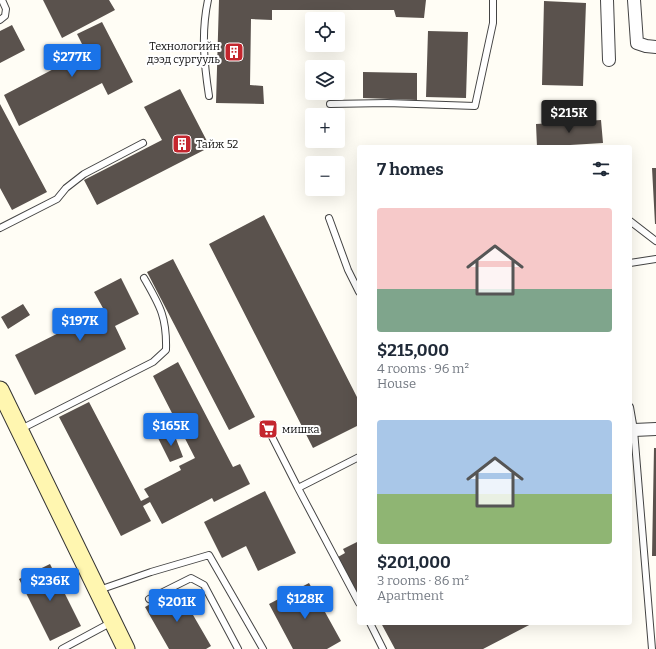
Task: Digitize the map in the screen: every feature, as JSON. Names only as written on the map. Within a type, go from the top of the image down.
[{"type":"main road","points":[[0,390],[126,649]]},
{"type":"street","points":[[607,0],[609,60]]},
{"type":"street","points":[[634,0],[637,43],[656,47]]},
{"type":"street","points":[[634,430],[656,429]]},
{"type":"lane","points":[[0,20],[5,16],[6,9],[2,0]]},
{"type":"lane","points":[[208,0],[204,19],[203,57],[209,96]]},
{"type":"lane","points":[[330,104],[387,103],[475,106],[493,23],[493,0]]},
{"type":"lane","points":[[0,228],[57,199],[66,188],[84,174],[144,143]]},
{"type":"lane","points":[[329,218],[348,270],[357,288]]},
{"type":"lane","points":[[632,223],[656,241]]},
{"type":"lane","points":[[632,263],[656,259]]},
{"type":"lane","points":[[19,430],[153,362],[166,350],[167,334],[163,312],[144,278]]},
{"type":"lane","points":[[632,418],[652,649]]},
{"type":"lane","points":[[268,429],[357,599]]},
{"type":"lane","points":[[298,488],[357,458]]},
{"type":"lane","points":[[98,591],[150,572],[209,555],[263,649]]},
{"type":"lane","points":[[149,599],[191,578],[204,585],[238,649]]},
{"type":"lane","points":[[62,649],[113,622]]},
{"type":"lane","points":[[371,625],[383,649]]},
{"type":"building","points":[[43,0],[109,0],[115,10],[62,38]]},
{"type":"building","name":"Технологийн дээд сургууль","points":[[219,0],[426,0],[424,18],[396,17],[394,10],[272,10],[272,20],[251,19],[250,85],[263,86],[264,104],[216,103]]},
{"type":"building","points":[[544,1],[586,3],[583,86],[542,85]]},
{"type":"building","points":[[102,22],[133,82],[108,95],[102,83],[19,126],[4,95],[86,52],[77,34]]},
{"type":"building","points":[[12,25],[25,50],[0,63],[0,31]]},
{"type":"building","points":[[428,31],[468,32],[466,98],[426,97]]},
{"type":"building","points":[[363,72],[417,73],[417,100],[363,98]]},
{"type":"building","name":"Тайж 52","points":[[180,89],[210,147],[97,205],[84,180],[162,140],[144,107]]},
{"type":"building","points":[[0,104],[47,192],[12,210],[0,188]]},
{"type":"building","points":[[601,120],[603,143],[537,145],[536,124]]},
{"type":"building","points":[[652,168],[656,168],[656,224],[655,224]]},
{"type":"building","points":[[264,215],[357,397],[357,426],[313,448],[209,244]]},
{"type":"building","points":[[173,259],[255,417],[229,430],[147,272]]},
{"type":"building","points":[[121,278],[139,314],[115,326],[126,349],[35,395],[15,355],[104,310],[94,292]]},
{"type":"building","points":[[23,304],[30,315],[8,329],[1,317]]},
{"type":"building","points":[[178,362],[233,467],[240,464],[250,484],[214,502],[212,498],[162,524],[150,502],[143,506],[151,521],[121,536],[59,417],[89,402],[141,501],[149,497],[144,489],[181,470],[179,466],[195,458],[153,376]]},
{"type":"building","points":[[173,431],[183,457],[170,462],[158,438]]},
{"type":"building","points":[[654,448],[656,448],[656,556],[652,556]]},
{"type":"building","points":[[265,491],[296,553],[258,571],[246,546],[222,558],[204,522]]},
{"type":"building","points":[[357,542],[356,594],[338,557],[345,553],[343,549]]},
{"type":"building","points":[[50,564],[81,626],[50,641],[19,579]]},
{"type":"building","points":[[309,583],[341,641],[327,649],[293,649],[269,604]]},
{"type":"building","points":[[178,589],[211,646],[206,649],[169,649],[145,607]]},
{"type":"building","points":[[382,625],[529,625],[483,649],[395,649]]},
{"type":"place","name":"Технологийн дээд сургууль","points":[[234,52]]},
{"type":"place","name":"Тайж 52","points":[[182,144]]},
{"type":"place","name":"мишка","points":[[268,429]]}]
